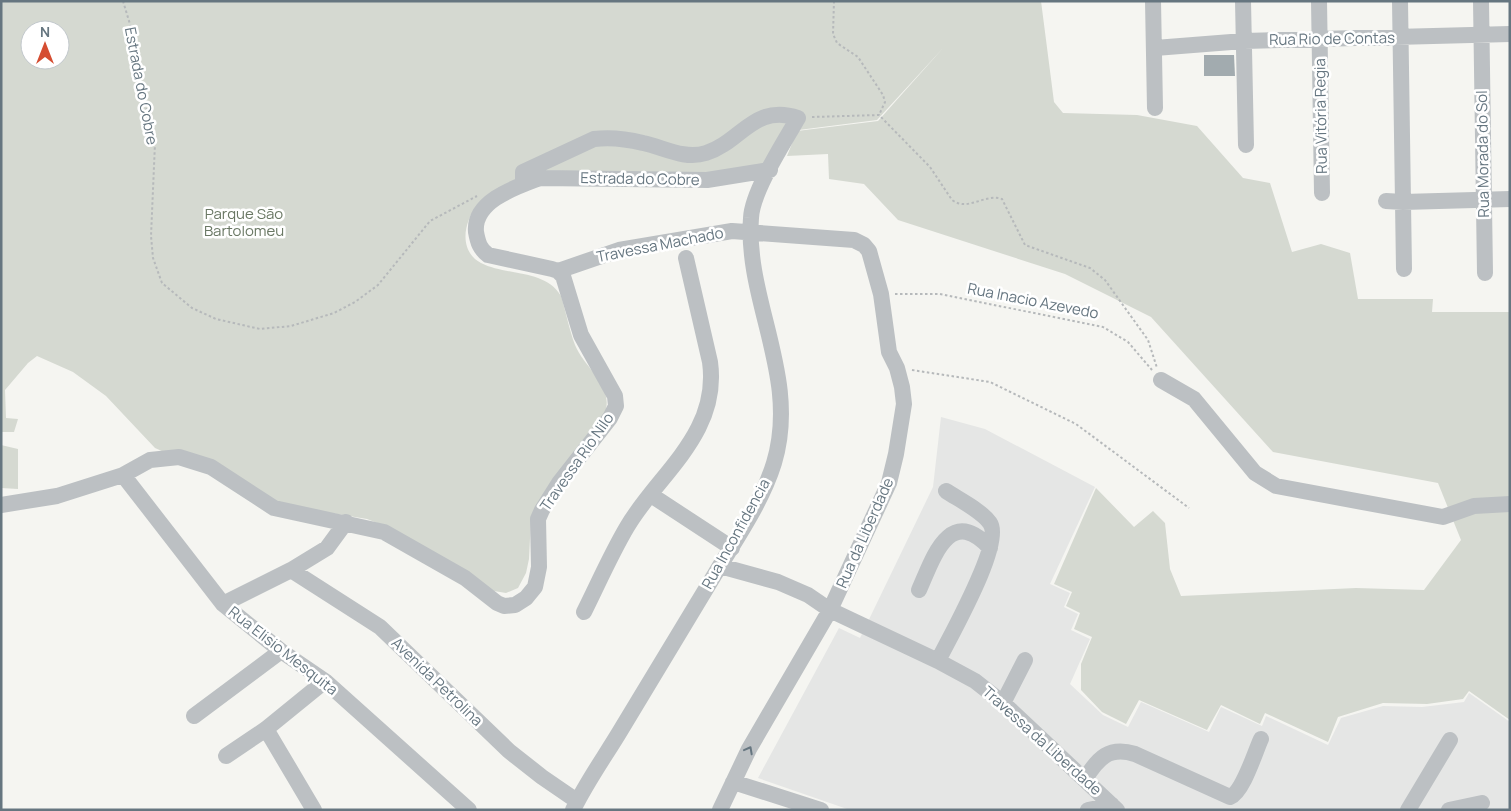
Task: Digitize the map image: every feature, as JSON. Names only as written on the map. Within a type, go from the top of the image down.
[{"type":"street","points":[[1152,1],[1154,108]]},
{"type":"street","points":[[1243,1],[1246,145]]},
{"type":"street","name":"Rua Vitória Regia","points":[[1319,1],[1322,193]]},
{"type":"street","points":[[1400,1],[1404,269]]},
{"type":"street","name":"Rua Morada do Sol","points":[[1481,1],[1485,272]]},
{"type":"street","name":"Rua Rio de Contas","points":[[1154,48],[1244,41],[1510,34]]},
{"type":"street","name":"Estrada do Cobre","points":[[770,170],[707,180],[540,178],[522,184],[524,172],[594,139],[605,137],[643,142],[666,150],[692,155],[705,153],[722,145],[748,125],[765,116],[790,116],[798,118]]},
{"type":"street","name":"Rua Inconfidencia","points":[[575,806],[732,548],[774,464],[779,442],[781,415],[776,360],[754,266],[750,216],[754,203],[770,170],[798,118]]},
{"type":"street","points":[[522,184],[486,205],[479,212],[476,225],[480,249],[488,255],[558,270]]},
{"type":"street","points":[[1386,201],[1510,199]]},
{"type":"street","name":"Travessa Machado","points":[[558,270],[619,250],[711,234],[751,232],[854,240]]},
{"type":"street","name":"Rua da Liberdade","points":[[720,810],[749,749],[830,610],[888,483],[896,454],[904,404],[897,368],[888,352],[880,294],[869,251],[864,245],[854,240]]},
{"type":"street","points":[[584,612],[626,528],[672,470],[691,440],[708,406],[712,376],[710,362],[686,258]]},
{"type":"street","name":"Travessa Rio Nilo","points":[[124,475],[150,460],[179,457],[211,467],[274,508],[346,522],[384,532],[465,578],[486,595],[504,606],[515,604],[526,598],[535,587],[539,567],[538,519],[559,483],[610,418],[616,406],[613,390],[581,335],[568,288],[558,270]]},
{"type":"street","points":[[1161,380],[1194,399],[1255,473],[1276,486],[1443,517],[1474,506],[1510,504]]},
{"type":"street","points":[[1,504],[57,496],[124,475]]},
{"type":"street","name":"Rua Elisio Mesquita","points":[[124,475],[222,604],[281,651],[325,681],[468,810]]},
{"type":"street","points":[[938,661],[977,582],[990,548],[993,531],[991,523],[946,491]]},
{"type":"street","points":[[651,495],[732,548]]},
{"type":"street","points":[[222,604],[291,570],[327,548],[346,522]]},
{"type":"street","points":[[918,590],[941,543],[947,536],[956,532],[965,532],[976,536],[990,548]]},
{"type":"street","name":"Travessa da Liberdade","points":[[720,566],[778,582],[808,595],[830,610],[938,661],[975,681],[1004,703],[1114,807]]},
{"type":"street","name":"Avenida Petrolina","points":[[291,570],[380,627],[509,750],[575,806]]},
{"type":"street","points":[[194,716],[281,651]]},
{"type":"street","points":[[1004,703],[1025,660]]},
{"type":"street","points":[[226,756],[266,729],[325,681]]},
{"type":"street","points":[[266,729],[314,810]]},
{"type":"street","points":[[1085,779],[1091,768],[1104,755],[1119,750],[1135,754],[1230,797],[1237,793],[1261,739]]},
{"type":"street","points":[[1408,810],[1450,740]]},
{"type":"street","points":[[733,782],[821,810]]},
{"type":"street","points":[[1448,810],[1482,803]]},
{"type":"street","points":[[1088,810],[1114,807]]},
{"type":"path","name":"Estrada do Cobre","points":[[123,1],[132,31],[142,92],[155,143],[151,236],[153,258],[162,283],[192,308],[216,319],[260,329],[291,326],[334,313],[355,302],[378,285],[430,221],[483,192]]},
{"type":"path","points":[[834,1],[833,34],[837,43],[858,57],[883,95],[885,102],[879,115]]},
{"type":"path","points":[[798,118],[879,115],[930,167],[956,203],[968,204],[995,197],[1002,199],[1020,239],[1026,245],[1090,268],[1105,280],[1148,340],[1161,380]]},
{"type":"path","name":"Rua Inacio Azevedo","points":[[880,294],[940,294],[1103,327],[1128,342],[1161,380]]},
{"type":"path","points":[[897,368],[990,382],[999,386],[1076,424],[1189,508]]},
{"type":"shaded area","points":[[941,417],[985,429],[1095,487],[1050,584],[1070,593],[1064,607],[1078,614],[1071,630],[1090,639],[1070,684],[1103,715],[1128,727],[1141,702],[1209,732],[1221,707],[1262,726],[1266,716],[1328,745],[1341,718],[1383,706],[1422,707],[1464,702],[1469,693],[1510,722],[1510,810],[850,810],[758,778],[839,628],[860,638],[933,487]]},
{"type":"green space","name":"Parque São Bartolomeu","points":[[1,1],[1041,1],[1054,102],[1063,113],[1137,115],[1197,126],[1243,178],[1270,183],[1292,252],[1321,244],[1350,253],[1358,299],[1433,299],[1432,312],[1510,312],[1510,720],[1469,691],[1463,699],[1427,704],[1383,703],[1338,717],[1328,742],[1265,713],[1260,724],[1221,705],[1207,730],[1139,700],[1126,724],[1102,712],[1081,690],[1081,664],[1092,637],[1074,629],[1080,613],[1066,606],[1072,592],[1054,584],[1096,488],[1134,527],[1153,511],[1165,523],[1170,569],[1181,596],[1356,588],[1424,590],[1461,540],[1438,483],[1273,452],[1151,317],[1065,274],[898,220],[864,184],[829,179],[828,154],[787,156],[797,131],[878,121],[944,47],[877,120],[783,132],[770,162],[729,173],[540,174],[477,206],[472,212],[466,227],[466,244],[469,251],[481,263],[502,270],[535,277],[554,287],[561,296],[575,345],[602,386],[606,394],[607,403],[605,413],[531,518],[529,559],[526,573],[518,588],[506,593],[494,591],[395,530],[367,519],[283,505],[155,448],[106,396],[73,372],[37,356],[28,363],[5,390],[6,418],[18,419],[14,432],[1,432]]},
{"type":"green space","points":[[1,445],[18,449],[18,489],[1,488]]},
{"type":"building","points":[[1204,55],[1234,55],[1235,76],[1204,76]]}]
